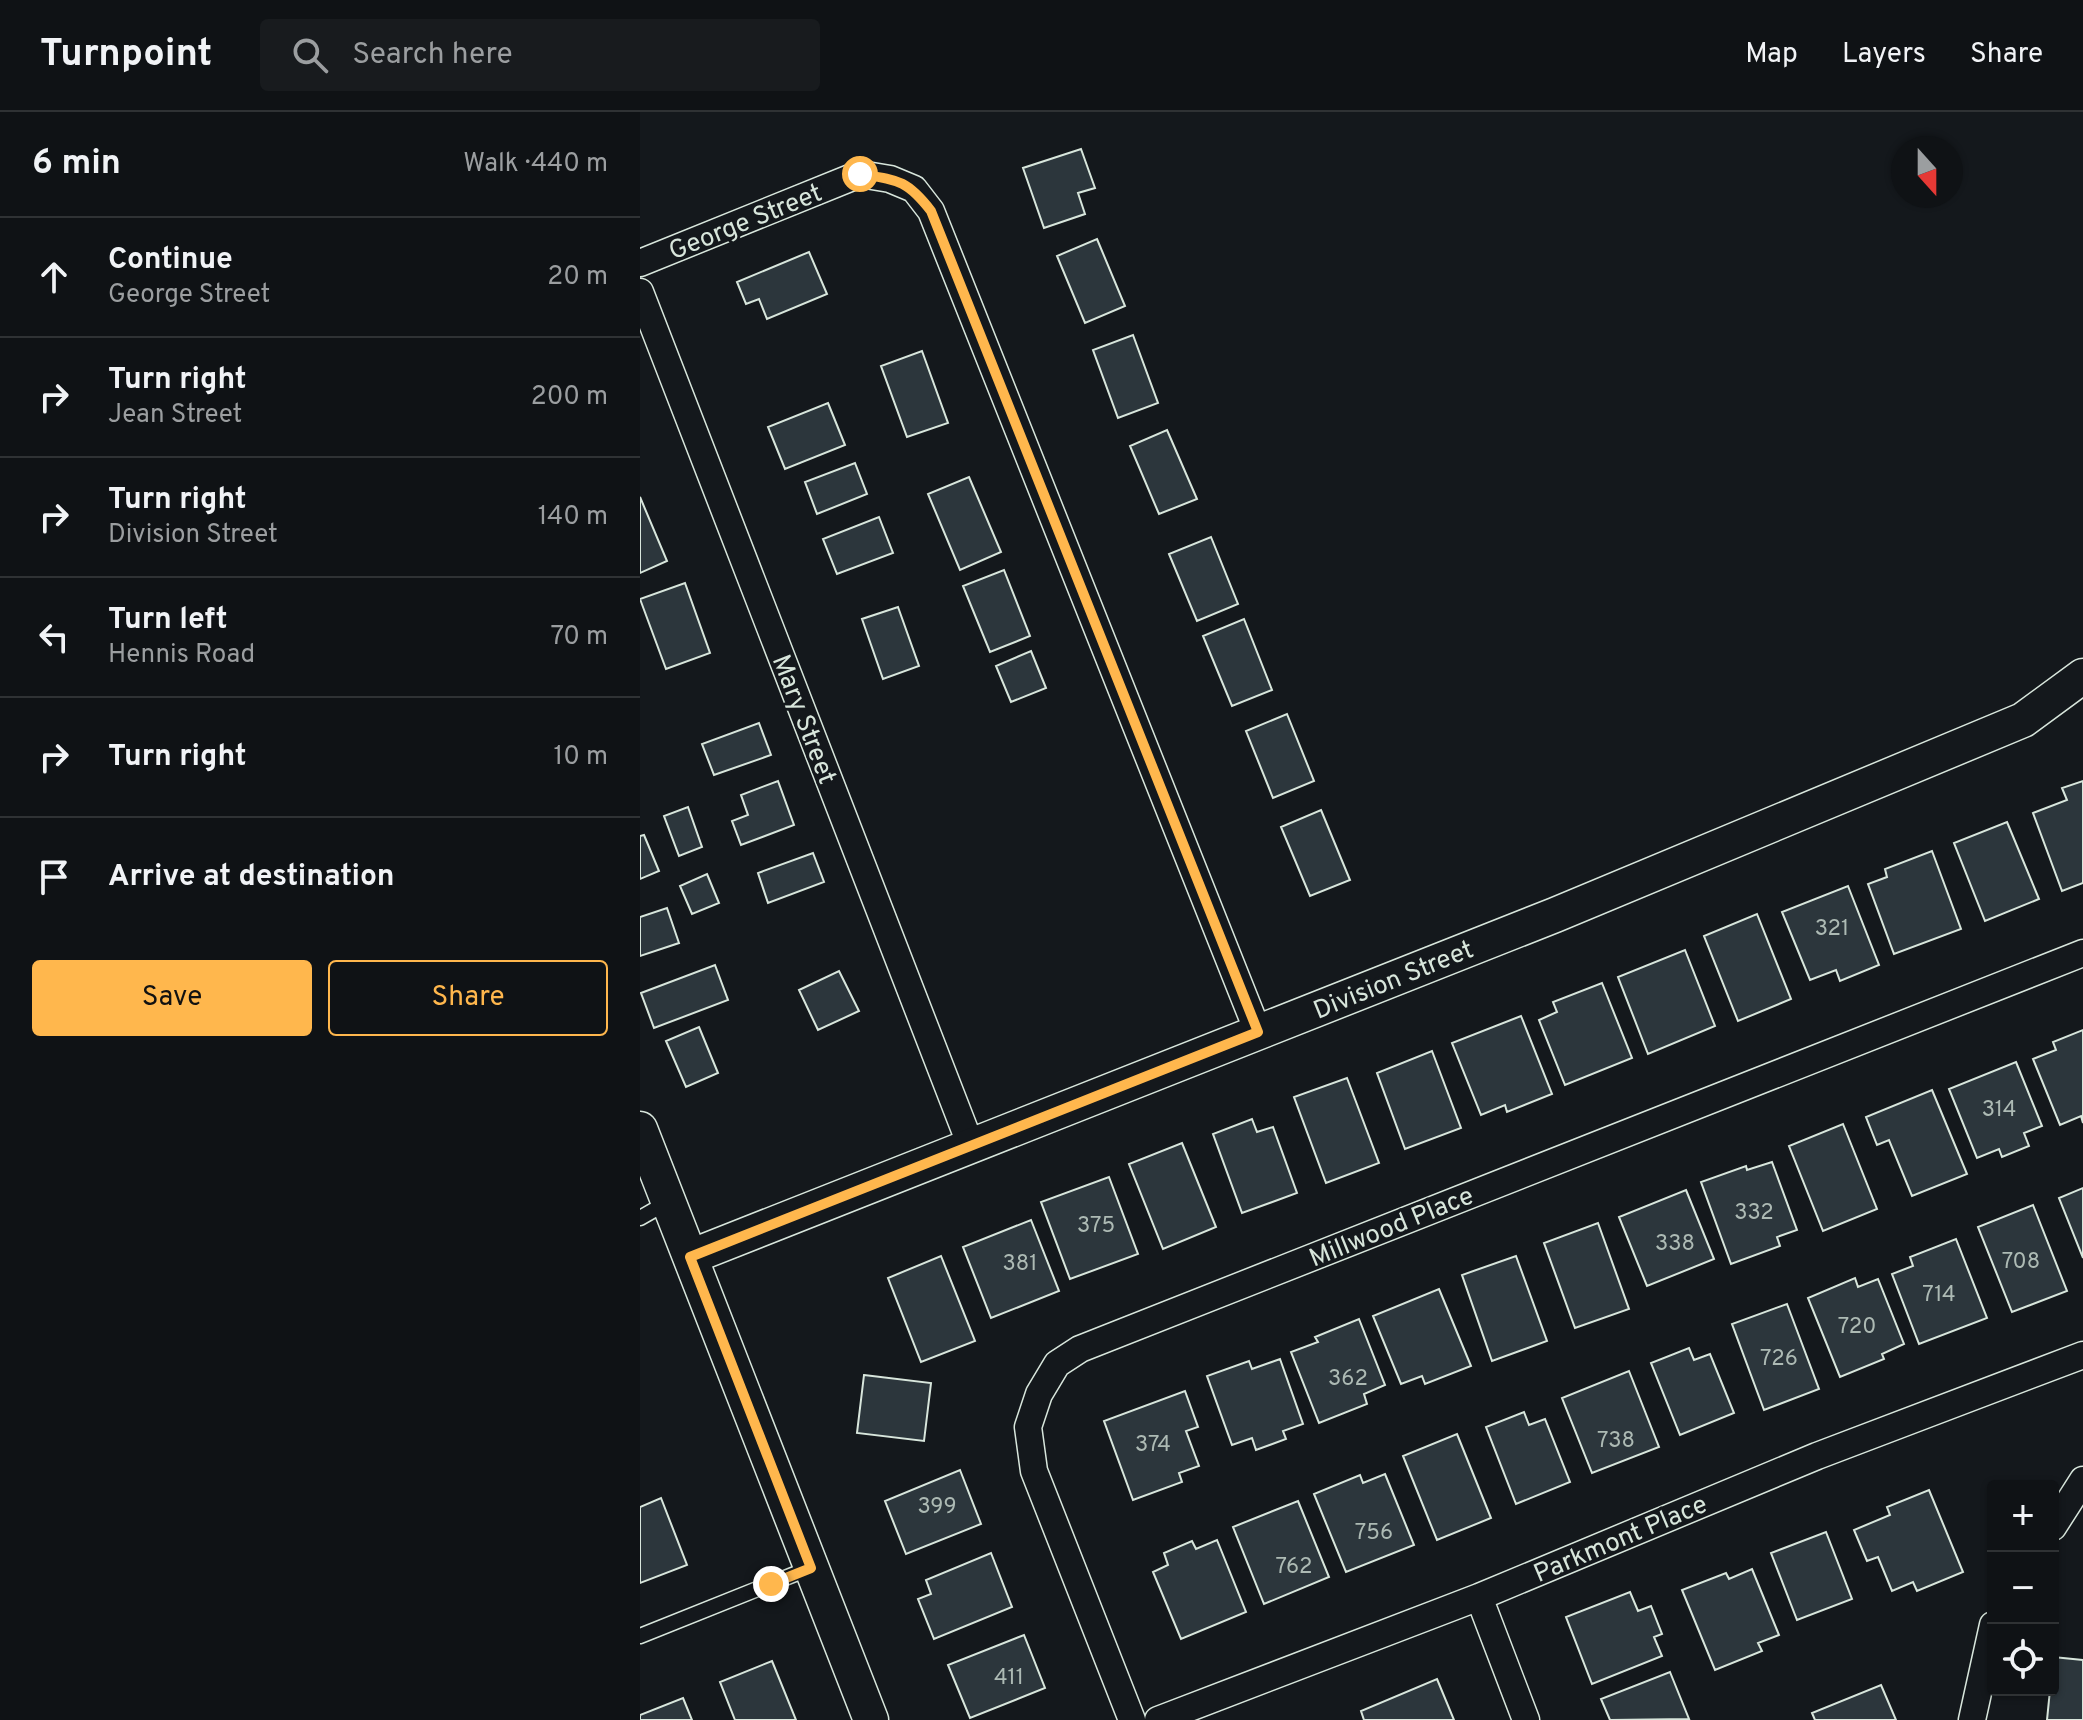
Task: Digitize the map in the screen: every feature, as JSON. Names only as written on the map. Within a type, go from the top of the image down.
[{"type":"street","name":"George Street","points":[[640,263],[860,174],[890,179],[914,189],[931,211],[1258,1032]]},
{"type":"street","name":"Mary Street","points":[[640,292],[971,1146]]},
{"type":"street","name":"Division Street","points":[[690,1257],[1555,915],[2023,720],[2083,676]]},
{"type":"street","name":"Millwood Place","points":[[1132,1720],[1034,1471],[1028,1427],[1039,1394],[1057,1364],[1095,1343],[2083,953]]},
{"type":"street","points":[[640,1129],[654,1210],[690,1257],[871,1720]]},
{"type":"street","name":"Parkmont Place","points":[[1158,1720],[1479,1597],[1817,1456],[2083,1355]]},
{"type":"street","points":[[2059,1518],[2083,1480]]},
{"type":"street","points":[[1479,1597],[1526,1720]]},
{"type":"street","points":[[1972,1720],[1987,1652]]},
{"type":"lane","points":[[640,1636],[811,1568]]},
{"type":"building","points":[[1081,149],[1095,188],[1078,193],[1085,214],[1044,228],[1023,168]]},
{"type":"building","points":[[1097,239],[1125,306],[1085,323],[1057,256]]},
{"type":"building","points":[[809,252],[827,294],[767,319],[759,299],[746,304],[737,282]]},
{"type":"building","points":[[1133,335],[1158,403],[1118,418],[1093,350]]},
{"type":"building","points":[[922,351],[948,423],[907,437],[881,366]]},
{"type":"building","points":[[828,403],[845,445],[785,469],[768,427]]},
{"type":"building","points":[[1167,430],[1197,499],[1159,514],[1130,446]]},
{"type":"building","points":[[855,463],[867,494],[817,514],[805,482]]},
{"type":"building","points":[[969,477],[1001,552],[960,570],[928,494]]},
{"type":"building","points":[[640,497],[667,561],[640,573]]},
{"type":"building","points":[[879,517],[893,553],[837,574],[823,539]]},
{"type":"building","points":[[1211,537],[1238,604],[1197,621],[1169,554]]},
{"type":"building","points":[[1004,570],[1030,636],[990,652],[963,586]]},
{"type":"building","points":[[685,583],[710,653],[666,669],[640,599]]},
{"type":"building","points":[[898,607],[919,666],[883,679],[862,619]]},
{"type":"building","points":[[1244,619],[1272,690],[1232,706],[1203,636]]},
{"type":"building","points":[[1031,651],[1046,688],[1011,702],[996,666]]},
{"type":"building","points":[[1287,714],[1314,781],[1273,798],[1246,731]]},
{"type":"building","points":[[759,723],[771,755],[714,775],[702,744]]},
{"type":"building","points":[[778,781],[794,825],[741,845],[732,821],[748,815],[741,795]]},
{"type":"building","points":[[2083,781],[2083,883],[2062,891],[2033,813],[2067,800],[2062,788]]},
{"type":"building","points":[[688,807],[702,847],[679,856],[664,816]]},
{"type":"building","points":[[1321,810],[1350,880],[1310,896],[1281,827]]},
{"type":"building","points":[[2007,822],[2039,899],[1985,921],[1954,843]]},
{"type":"building","points":[[644,835],[659,871],[640,879],[640,836]]},
{"type":"building","points":[[1932,851],[1961,929],[1894,954],[1868,884],[1887,877],[1885,869]]},
{"type":"building","points":[[813,853],[824,882],[768,903],[758,873]]},
{"type":"building","points":[[707,874],[719,903],[692,914],[680,886]]},
{"type":"building","points":[[1848,886],[1879,965],[1840,981],[1836,970],[1810,980],[1782,912]]},
{"type":"building","points":[[667,908],[679,943],[640,956],[640,917]]},
{"type":"building","points":[[1757,914],[1791,999],[1738,1021],[1704,936]]},
{"type":"building","points":[[1685,950],[1715,1026],[1648,1054],[1618,977]]},
{"type":"building","points":[[715,965],[728,1000],[654,1028],[641,993]]},
{"type":"building","points":[[839,971],[859,1011],[818,1030],[799,990]]},
{"type":"building","points":[[1602,983],[1632,1058],[1565,1085],[1539,1020],[1557,1012],[1553,1002]]},
{"type":"building","points":[[1521,1016],[1552,1094],[1507,1112],[1505,1105],[1481,1115],[1452,1043]]},
{"type":"building","points":[[699,1027],[718,1073],[686,1087],[666,1041]]},
{"type":"building","points":[[2083,1030],[2083,1123],[2081,1116],[2060,1125],[2033,1059],[2056,1050],[2053,1042]]},
{"type":"building","points":[[1432,1051],[1461,1128],[1405,1149],[1377,1073]]},
{"type":"building","points":[[2016,1062],[2042,1126],[2024,1133],[2029,1146],[2002,1157],[1999,1149],[1977,1158],[1949,1089]]},
{"type":"building","points":[[1347,1078],[1379,1163],[1326,1183],[1294,1097]]},
{"type":"building","points":[[1932,1090],[1967,1174],[1912,1196],[1889,1140],[1877,1145],[1866,1117]]},
{"type":"building","points":[[1252,1119],[1257,1132],[1273,1127],[1297,1193],[1242,1213],[1213,1134]]},
{"type":"building","points":[[1843,1124],[1877,1209],[1823,1231],[1789,1146]]},
{"type":"building","points":[[1182,1143],[1216,1227],[1163,1249],[1129,1164]]},
{"type":"building","points":[[1772,1162],[1797,1230],[1777,1237],[1780,1246],[1731,1264],[1701,1182],[1746,1166],[1747,1170]]},
{"type":"building","points":[[1109,1177],[1138,1254],[1070,1279],[1041,1202]]},
{"type":"building","points":[[2083,1188],[2083,1258],[2059,1198]]},
{"type":"building","points":[[1686,1190],[1714,1259],[1647,1286],[1619,1217]]},
{"type":"building","points":[[2033,1205],[2067,1291],[2012,1312],[1978,1227]]},
{"type":"building","points":[[1031,1220],[1059,1291],[991,1318],[963,1247]]},
{"type":"building","points":[[1598,1223],[1629,1309],[1575,1328],[1544,1243]]},
{"type":"building","points":[[1956,1239],[1987,1318],[1919,1344],[1892,1274],[1913,1266],[1910,1257]]},
{"type":"building","points":[[941,1256],[975,1341],[921,1362],[888,1278]]},
{"type":"building","points":[[1516,1256],[1547,1341],[1492,1361],[1462,1275]]},
{"type":"building","points":[[1855,1278],[1858,1287],[1878,1279],[1904,1344],[1882,1354],[1884,1359],[1840,1377],[1808,1298]]},
{"type":"building","points":[[1439,1289],[1471,1366],[1425,1384],[1422,1376],[1401,1384],[1373,1316]]},
{"type":"building","points":[[1787,1304],[1819,1389],[1764,1410],[1732,1324]]},
{"type":"building","points":[[1359,1319],[1385,1385],[1364,1394],[1367,1404],[1319,1423],[1291,1352],[1318,1342],[1315,1337]]},
{"type":"building","points":[[1689,1348],[1694,1360],[1710,1354],[1734,1413],[1680,1435],[1651,1363]]},
{"type":"building","points":[[1280,1359],[1303,1424],[1283,1431],[1286,1439],[1256,1450],[1252,1438],[1232,1445],[1207,1376],[1249,1361],[1252,1369]]},
{"type":"building","points":[[1629,1371],[1659,1447],[1592,1473],[1562,1398]]},
{"type":"building","points":[[864,1375],[931,1383],[924,1441],[857,1433]]},
{"type":"building","points":[[1185,1391],[1198,1427],[1186,1431],[1199,1466],[1179,1473],[1182,1482],[1133,1500],[1104,1421]]},
{"type":"building","points":[[1524,1412],[1529,1425],[1545,1419],[1570,1482],[1516,1504],[1486,1427]]},
{"type":"building","points":[[1457,1434],[1491,1518],[1437,1540],[1403,1456]]},
{"type":"building","points":[[960,1470],[981,1524],[906,1554],[885,1501]]},
{"type":"building","points":[[1385,1474],[1414,1545],[1346,1572],[1314,1494],[1360,1475],[1363,1483]]},
{"type":"building","points":[[1929,1490],[1963,1572],[1917,1591],[1913,1582],[1892,1591],[1878,1557],[1867,1561],[1854,1530],[1890,1515],[1887,1507]]},
{"type":"building","points":[[661,1498],[687,1565],[640,1583],[640,1507]]},
{"type":"building","points":[[1298,1501],[1329,1577],[1264,1604],[1233,1527]]},
{"type":"building","points":[[1826,1532],[1852,1599],[1797,1620],[1771,1553]]},
{"type":"building","points":[[1217,1540],[1246,1612],[1181,1639],[1153,1572],[1168,1565],[1164,1553],[1192,1541],[1196,1549]]},
{"type":"building","points":[[991,1553],[1012,1607],[934,1639],[918,1599],[931,1594],[926,1580]]},
{"type":"building","points":[[1752,1569],[1779,1635],[1758,1643],[1762,1651],[1715,1670],[1682,1590],[1726,1573],[1729,1579]]},
{"type":"building","points":[[1630,1592],[1638,1611],[1651,1606],[1662,1634],[1654,1637],[1662,1656],[1592,1684],[1566,1617]]},
{"type":"building","points":[[1024,1635],[1045,1688],[970,1718],[948,1665]]},
{"type":"building","points":[[2059,1658],[2083,1660],[2083,1720],[2047,1720],[2049,1696],[2059,1696]]},
{"type":"building","points":[[772,1661],[796,1720],[735,1720],[720,1682]]},
{"type":"building","points":[[1670,1672],[1689,1719],[1610,1720],[1601,1699]]},
{"type":"building","points":[[1437,1679],[1454,1720],[1364,1720],[1361,1711]]},
{"type":"building","points":[[1881,1685],[1896,1720],[1815,1720],[1812,1713]]},
{"type":"building","points":[[683,1698],[692,1720],[640,1720],[640,1715]]},
{"type":"route","points":[[771,1584],[811,1568],[690,1257],[1258,1032],[931,211],[914,189],[890,179],[860,174]]}]
